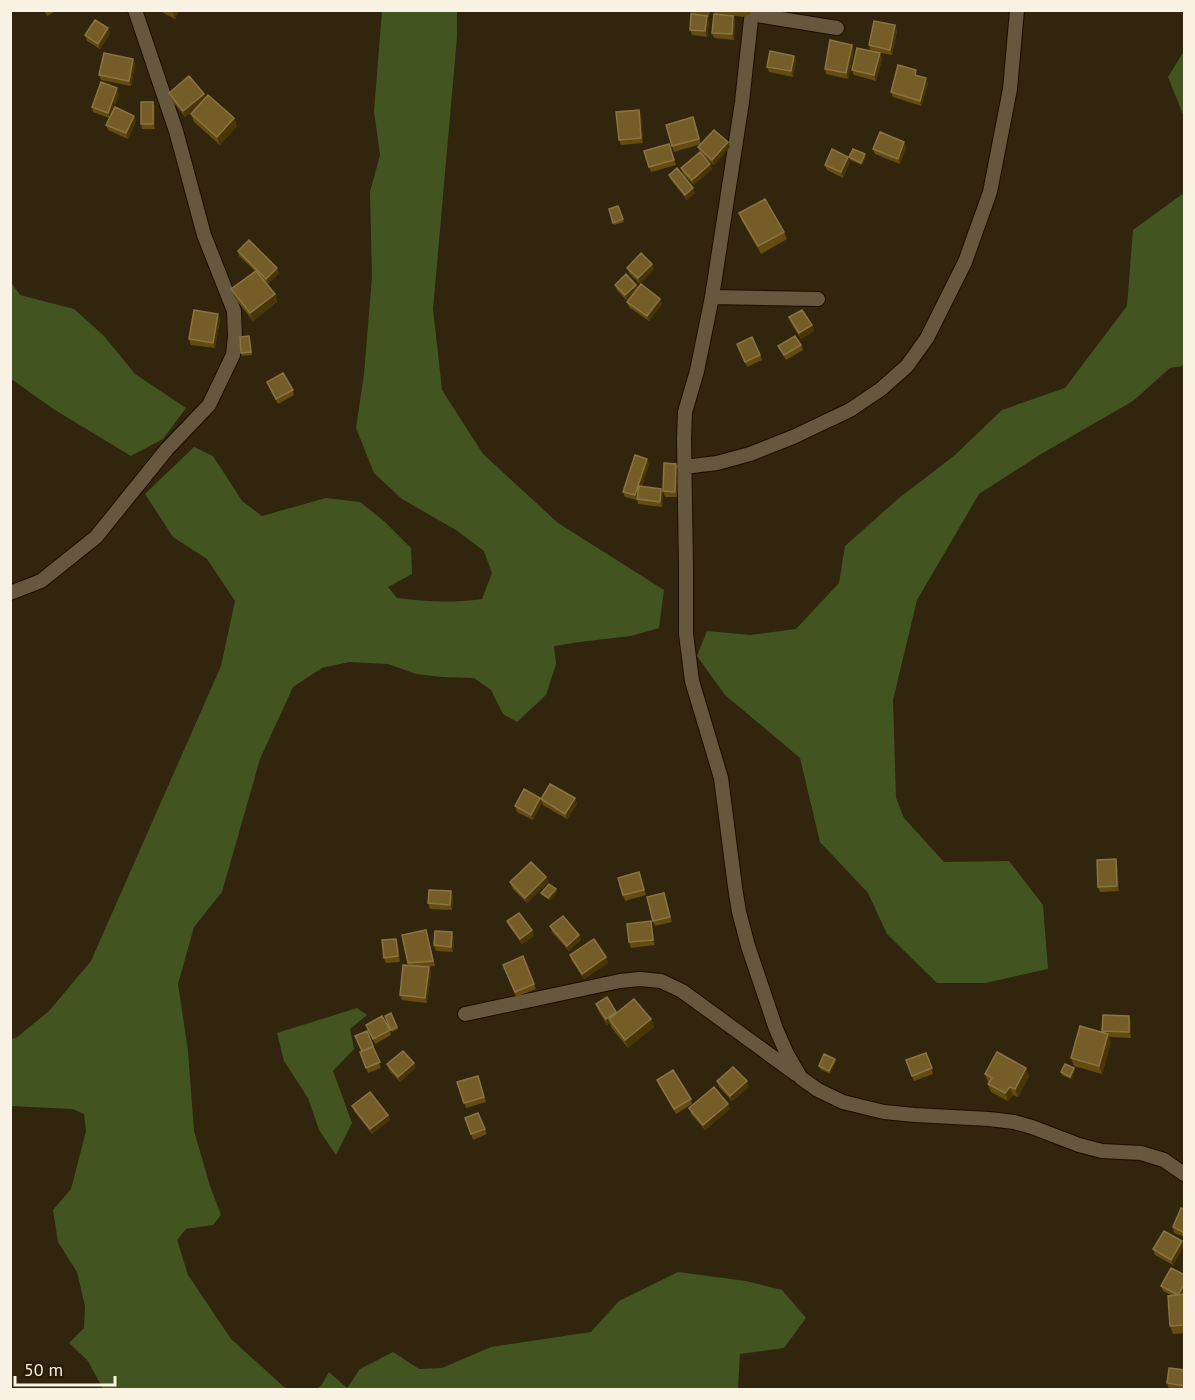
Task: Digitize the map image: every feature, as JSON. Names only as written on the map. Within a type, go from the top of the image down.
[{"type":"street","points":[[10,593],[41,580],[96,537],[167,449],[210,405],[232,355],[235,336],[234,310],[204,235],[176,131],[135,10]]},
{"type":"street","points":[[684,467],[717,463],[750,454],[820,425],[850,410],[881,388],[914,357],[927,338],[965,262],[990,192],[1010,89],[1017,10]]},
{"type":"street","points":[[801,1077],[776,1029],[748,946],[739,912],[721,778],[692,681],[686,634],[684,439],[685,412],[697,371],[712,297],[742,102],[751,12],[837,28]]},
{"type":"street","points":[[712,297],[819,299]]},
{"type":"street","points":[[465,1014],[620,981],[640,979],[661,981],[682,991],[818,1090],[843,1102],[884,1112],[1014,1122],[1102,1151],[1141,1153],[1164,1160],[1185,1174]]},
{"type":"green space","points":[[382,11],[457,11],[457,37],[433,309],[442,390],[483,454],[558,523],[664,590],[659,628],[631,636],[554,646],[556,664],[546,695],[517,722],[503,714],[491,690],[474,678],[416,674],[388,664],[349,662],[322,668],[293,687],[260,759],[222,892],[194,927],[178,984],[188,1051],[194,1131],[221,1215],[213,1225],[186,1229],[177,1240],[188,1275],[231,1339],[284,1387],[290,1389],[103,1389],[88,1361],[69,1343],[84,1328],[85,1306],[77,1272],[58,1242],[53,1210],[71,1189],[86,1131],[84,1114],[73,1109],[11,1106],[10,1039],[16,1038],[49,1011],[91,961],[221,666],[235,601],[207,559],[173,537],[145,494],[194,447],[213,456],[242,501],[262,516],[326,498],[360,502],[385,522],[411,548],[412,574],[388,587],[397,598],[440,602],[482,599],[492,573],[484,551],[456,530],[402,499],[374,473],[356,428],[364,374],[372,277],[370,192],[380,155],[374,111]]},
{"type":"green space","points":[[1184,51],[1184,117],[1168,77]]},
{"type":"green space","points":[[1184,193],[1184,366],[1170,368],[1133,401],[1041,454],[979,494],[917,600],[893,700],[896,798],[904,818],[944,862],[1009,861],[1043,905],[1048,969],[985,983],[937,983],[887,934],[868,893],[820,842],[800,758],[725,695],[697,656],[707,631],[750,635],[796,629],[839,583],[845,546],[899,498],[955,455],[1002,410],[1065,388],[1127,306],[1133,230]]},
{"type":"green space","points":[[10,281],[20,295],[74,309],[104,336],[135,374],[186,408],[163,439],[131,456],[55,410],[11,379]]},
{"type":"green space","points":[[357,1008],[367,1015],[350,1029],[354,1049],[333,1071],[352,1123],[336,1155],[319,1130],[308,1098],[284,1061],[277,1033]]},
{"type":"green space","points":[[678,1272],[746,1281],[782,1290],[806,1318],[784,1348],[740,1354],[738,1387],[740,1389],[316,1389],[321,1386],[329,1372],[347,1388],[360,1369],[393,1352],[419,1369],[442,1368],[491,1347],[591,1332],[619,1301]]},
{"type":"building","points":[[691,14],[707,16],[705,31],[690,30]]},
{"type":"building","points":[[714,14],[733,16],[732,34],[712,33]]},
{"type":"building","points":[[95,20],[108,28],[98,44],[85,35]]},
{"type":"building","points":[[874,21],[895,25],[890,50],[869,45]]},
{"type":"building","points":[[830,40],[852,45],[846,73],[825,69]]},
{"type":"building","points":[[857,48],[880,53],[874,75],[852,70]]},
{"type":"building","points":[[770,51],[794,56],[791,71],[767,67]]},
{"type":"building","points":[[104,53],[133,59],[129,81],[99,75]]},
{"type":"building","points":[[898,65],[916,70],[915,75],[926,78],[920,101],[891,92]]},
{"type":"building","points":[[189,76],[204,94],[183,111],[169,93]]},
{"type":"building","points":[[101,82],[117,88],[108,113],[92,107]]},
{"type":"building","points":[[208,95],[234,118],[217,137],[191,114]]},
{"type":"building","points":[[141,102],[153,102],[153,124],[141,124]]},
{"type":"building","points":[[115,107],[134,116],[126,133],[106,125]]},
{"type":"building","points":[[639,110],[641,138],[619,140],[616,112]]},
{"type":"building","points":[[693,117],[699,139],[672,146],[666,125]]},
{"type":"building","points":[[714,130],[728,142],[712,160],[698,147]]},
{"type":"building","points":[[880,132],[904,142],[898,159],[873,149]]},
{"type":"building","points":[[669,144],[674,160],[649,167],[644,151]]},
{"type":"building","points":[[832,149],[848,157],[841,172],[825,165]]},
{"type":"building","points":[[853,149],[865,154],[861,163],[849,157]]},
{"type":"building","points":[[700,152],[710,164],[692,180],[681,168]]},
{"type":"building","points":[[677,168],[693,188],[685,195],[669,175]]},
{"type":"building","points":[[765,199],[784,232],[758,246],[739,213]]},
{"type":"building","points":[[618,206],[623,219],[613,223],[609,209]]},
{"type":"building","points":[[249,240],[277,268],[266,279],[238,251]]},
{"type":"building","points":[[641,253],[652,264],[638,278],[627,268]]},
{"type":"building","points":[[256,271],[275,294],[250,313],[231,289]]},
{"type":"building","points":[[626,274],[636,285],[625,295],[615,285]]},
{"type":"building","points":[[641,284],[660,299],[647,316],[627,302]]},
{"type":"building","points":[[194,310],[218,314],[213,343],[189,339]]},
{"type":"building","points":[[802,310],[812,325],[799,333],[789,317]]},
{"type":"building","points":[[249,336],[251,352],[241,353],[240,337]]},
{"type":"building","points":[[795,336],[801,345],[784,355],[778,346]]},
{"type":"building","points":[[752,337],[760,355],[745,362],[737,344]]},
{"type":"building","points":[[283,373],[293,390],[276,399],[267,382]]},
{"type":"building","points":[[635,455],[647,459],[635,495],[623,492]]},
{"type":"building","points":[[664,463],[676,464],[675,492],[663,491]]},
{"type":"building","points":[[639,486],[661,489],[660,502],[637,499]]},
{"type":"building","points":[[550,784],[575,798],[565,814],[541,799]]},
{"type":"building","points":[[524,789],[540,798],[531,815],[515,806]]},
{"type":"building","points":[[1116,859],[1117,886],[1098,887],[1097,860]]},
{"type":"building","points":[[531,862],[546,877],[525,898],[510,882]]},
{"type":"building","points":[[639,872],[644,890],[623,895],[618,878]]},
{"type":"building","points":[[549,884],[556,889],[548,898],[541,893]]},
{"type":"building","points":[[429,890],[451,891],[450,905],[428,903]]},
{"type":"building","points":[[664,893],[670,917],[653,921],[647,897]]},
{"type":"building","points":[[519,913],[532,930],[520,939],[507,921]]},
{"type":"building","points":[[563,916],[579,935],[567,946],[550,926]]},
{"type":"building","points":[[651,921],[653,940],[629,942],[627,924]]},
{"type":"building","points":[[426,930],[433,961],[408,963],[402,935]]},
{"type":"building","points":[[435,931],[452,932],[451,947],[434,945]]},
{"type":"building","points":[[396,939],[398,956],[384,958],[382,940]]},
{"type":"building","points":[[594,939],[606,957],[582,974],[570,955]]},
{"type":"building","points":[[523,956],[534,984],[515,992],[503,965]]},
{"type":"building","points":[[403,965],[429,967],[425,998],[400,995]]},
{"type":"building","points":[[607,997],[616,1012],[606,1019],[596,1004]]},
{"type":"building","points":[[634,999],[651,1019],[625,1040],[609,1019]]},
{"type":"building","points":[[391,1013],[397,1027],[391,1030],[385,1016]]},
{"type":"building","points":[[1103,1015],[1129,1016],[1129,1032],[1102,1031]]},
{"type":"building","points":[[382,1016],[390,1030],[373,1039],[366,1025]]},
{"type":"building","points":[[1080,1026],[1108,1034],[1099,1066],[1071,1058]]},
{"type":"building","points":[[367,1031],[373,1046],[362,1051],[355,1036]]},
{"type":"building","points":[[373,1047],[380,1062],[366,1068],[360,1052]]},
{"type":"building","points":[[403,1051],[414,1063],[398,1077],[387,1064]]},
{"type":"building","points":[[997,1052],[1026,1068],[1015,1089],[1010,1087],[1005,1093],[988,1084],[992,1078],[985,1074]]},
{"type":"building","points":[[926,1053],[932,1068],[912,1076],[906,1060]]},
{"type":"building","points":[[824,1054],[835,1059],[829,1071],[819,1066]]},
{"type":"building","points":[[1065,1064],[1074,1068],[1070,1077],[1061,1072]]},
{"type":"building","points":[[733,1067],[747,1081],[730,1096],[717,1081]]},
{"type":"building","points":[[673,1070],[691,1099],[674,1109],[657,1080]]},
{"type":"building","points":[[478,1076],[484,1097],[464,1103],[457,1082]]},
{"type":"building","points":[[714,1087],[728,1104],[703,1125],[689,1108]]},
{"type":"building","points":[[370,1092],[388,1115],[370,1129],[352,1106]]},
{"type":"building","points":[[478,1113],[485,1129],[471,1134],[465,1118]]},
{"type":"building","points":[[1181,1208],[1185,1210],[1185,1233],[1173,1227]]},
{"type":"building","points":[[1164,1231],[1182,1241],[1171,1260],[1153,1249]]},
{"type":"building","points":[[1171,1268],[1185,1275],[1185,1283],[1178,1295],[1161,1286]]},
{"type":"building","points":[[1185,1294],[1185,1325],[1170,1326],[1168,1296]]},
{"type":"building","points":[[1169,1368],[1185,1370],[1185,1386],[1167,1383]]}]
